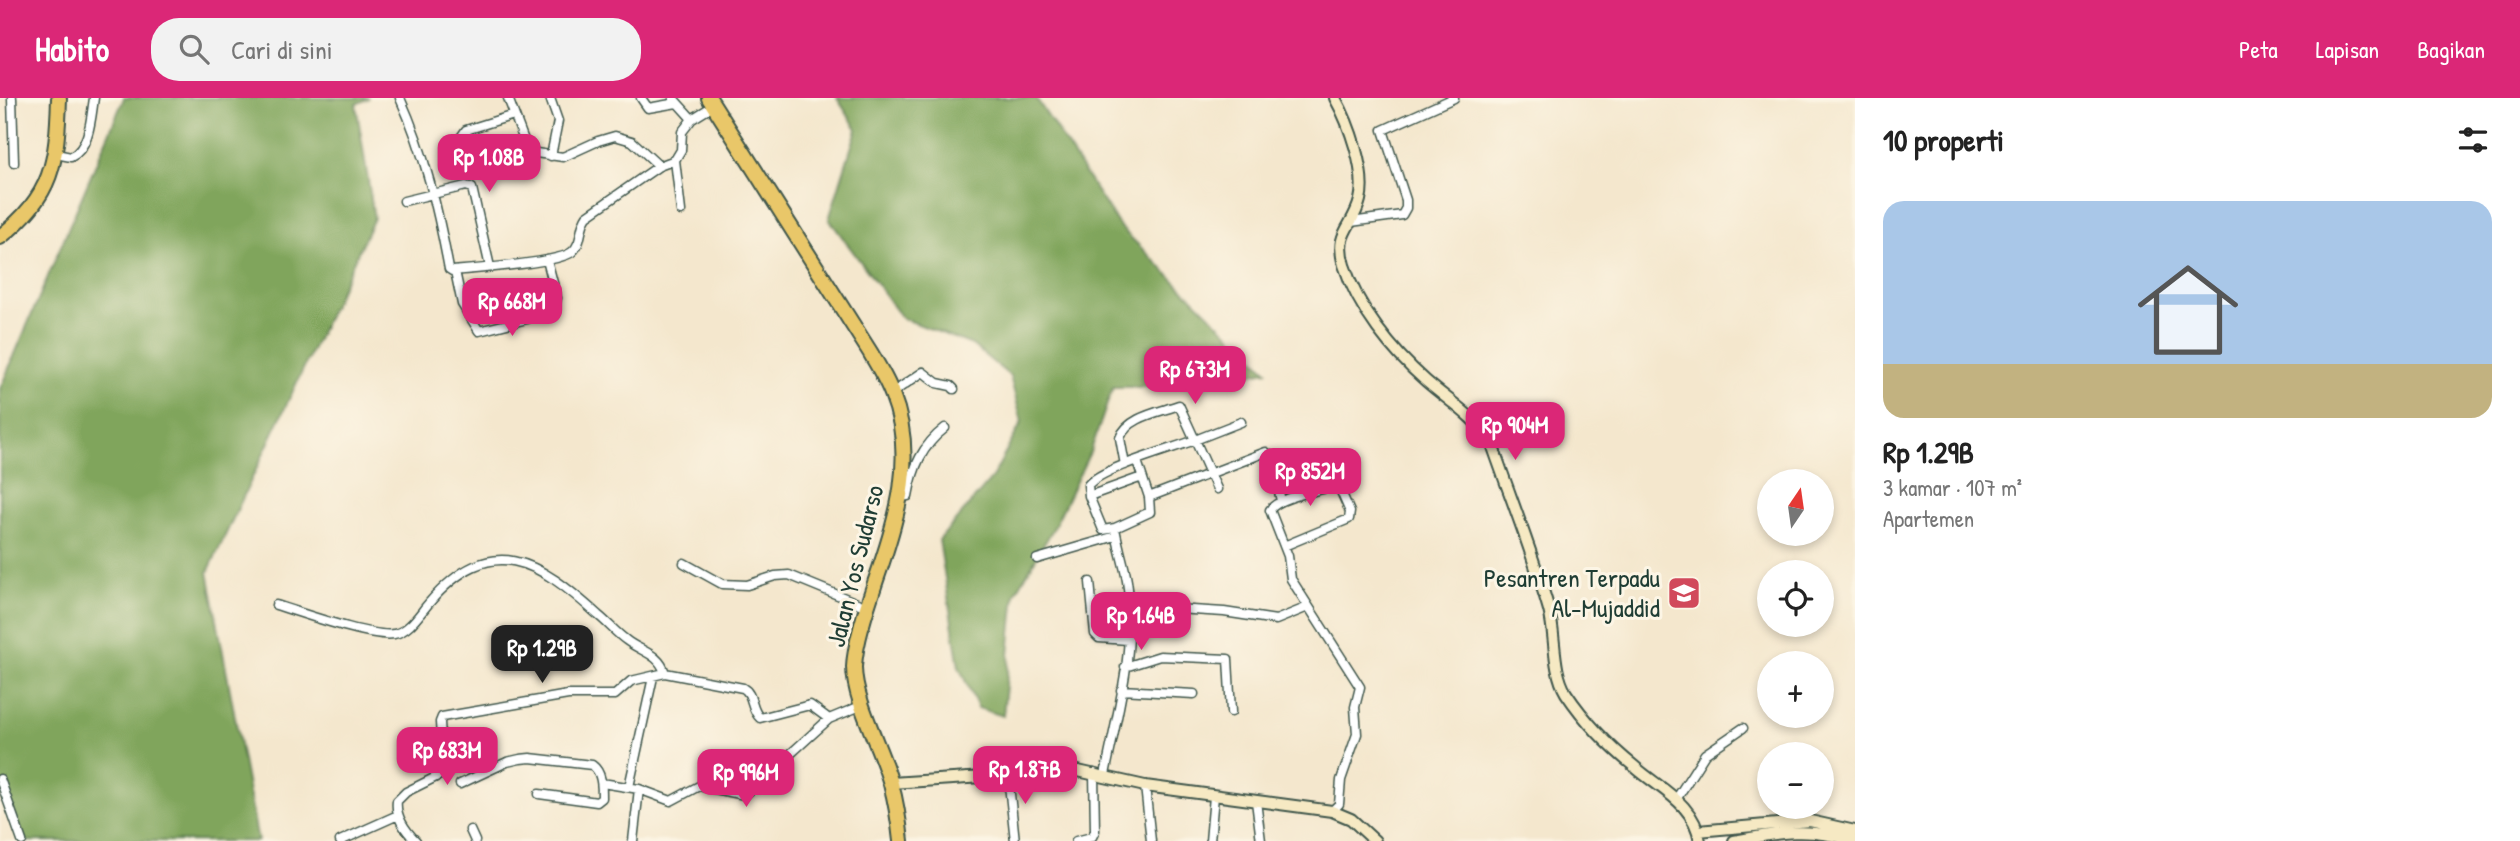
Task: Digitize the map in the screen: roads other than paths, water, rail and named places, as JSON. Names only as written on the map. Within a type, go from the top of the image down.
[{"type":"highway","points":[[0,237],[21,219],[38,198],[51,174],[56,155],[59,98]]},
{"type":"highway","name":"Jalan Yos Sudarso","points":[[711,102],[870,352],[892,393],[900,419],[904,444],[901,497],[894,529],[867,607],[854,668],[863,705],[891,783],[901,841]]},
{"type":"street","points":[[12,98],[14,163]]},
{"type":"street","points":[[56,155],[71,157],[79,152],[86,137],[94,98]]},
{"type":"street","points":[[400,98],[415,134],[434,194],[449,269],[454,271],[547,260],[572,252],[587,216],[659,166],[675,160]]},
{"type":"street","points":[[508,98],[522,138],[530,149],[541,155],[572,154],[615,136],[632,141],[659,166]]},
{"type":"street","points":[[550,98],[558,121],[551,156]]},
{"type":"street","points":[[641,98],[648,108],[675,101],[692,119]]},
{"type":"street","points":[[1335,98],[1350,132],[1359,171],[1361,198],[1343,233],[1341,248],[1344,265],[1370,316],[1412,367],[1478,425],[1492,444],[1549,612],[1559,673],[1566,693],[1609,743],[1636,768],[1677,798],[1688,812],[1699,836],[1810,821],[1855,831]]},
{"type":"street","points":[[1351,222],[1402,215],[1406,208],[1403,188],[1382,131],[1454,98]]},
{"type":"street","points":[[681,211],[675,160],[681,150],[682,132],[711,102]]},
{"type":"street","points":[[457,143],[466,130],[514,115]]},
{"type":"street","points":[[404,201],[466,186],[472,188],[489,267]]},
{"type":"street","points":[[454,271],[462,304],[479,331],[527,319],[555,305],[557,299],[547,260]]},
{"type":"street","points":[[892,393],[923,372],[937,383],[954,389]]},
{"type":"street","points":[[1125,465],[1120,438],[1127,426],[1178,405],[1217,489]]},
{"type":"street","points":[[1115,532],[1102,528],[1089,496],[1090,482],[1125,465],[1241,422]]},
{"type":"street","points":[[901,497],[908,496],[912,475],[923,450],[931,439],[945,428]]},
{"type":"street","points":[[1149,497],[1261,453],[1268,453],[1274,465],[1281,501]]},
{"type":"street","points":[[1037,559],[1115,532],[1150,512],[1149,497],[1137,461]]},
{"type":"street","points":[[1089,496],[1142,477]]},
{"type":"street","points":[[1284,546],[1349,519],[1351,516],[1337,486],[1281,501],[1269,510],[1288,556],[1291,579],[1360,687],[1355,707],[1357,734],[1341,780],[1339,804],[1332,811]]},
{"type":"street","points":[[1076,841],[1092,837],[1095,831],[1100,774],[1125,667],[1129,606],[1127,582],[1115,532]]},
{"type":"street","points":[[276,605],[381,634],[399,633],[408,627],[442,588],[466,568],[491,559],[508,560],[538,570],[566,586],[625,640],[660,660],[665,673]]},
{"type":"street","points":[[684,563],[722,584],[747,585],[775,576],[789,575],[867,607]]},
{"type":"street","points":[[1090,582],[1095,634],[1099,638],[1128,639]]},
{"type":"street","points":[[1129,606],[1224,612],[1276,620],[1308,607]]},
{"type":"street","points":[[1125,667],[1160,656],[1228,659],[1231,712]]},
{"type":"street","points":[[416,841],[398,815],[396,806],[400,796],[440,775],[443,770],[442,717],[568,695],[615,695],[631,681],[665,673],[743,688],[750,694],[755,713],[760,718],[810,705],[830,719]]},
{"type":"street","points":[[629,787],[653,677]]},
{"type":"street","points":[[1121,690],[1194,694]]},
{"type":"street","points":[[602,783],[639,789],[671,801],[699,786],[745,795],[830,719],[863,705]]},
{"type":"street","points":[[1677,798],[1705,754],[1743,728]]},
{"type":"street","points":[[460,784],[507,762],[530,758],[593,765],[602,783],[602,798],[597,802],[539,794]]},
{"type":"street","points":[[891,783],[1079,771],[1145,786],[1332,811],[1351,819],[1375,841]]},
{"type":"street","points":[[1008,775],[1015,841]]},
{"type":"street","points":[[0,779],[22,841]]},
{"type":"street","points":[[1145,786],[1151,841]]},
{"type":"street","points":[[633,841],[639,789]]},
{"type":"street","points":[[1210,841],[1214,796]]},
{"type":"street","points":[[1256,801],[1261,841]]},
{"type":"street","points":[[340,841],[398,815]]},
{"type":"street","points":[[470,830],[475,841]]},
{"type":"street","points":[[1734,841],[1767,834],[1810,831],[1855,841]]},
{"type":"place","name":"Pesantren Terpadu Al-Mujaddid","points":[[1684,593]]}]
